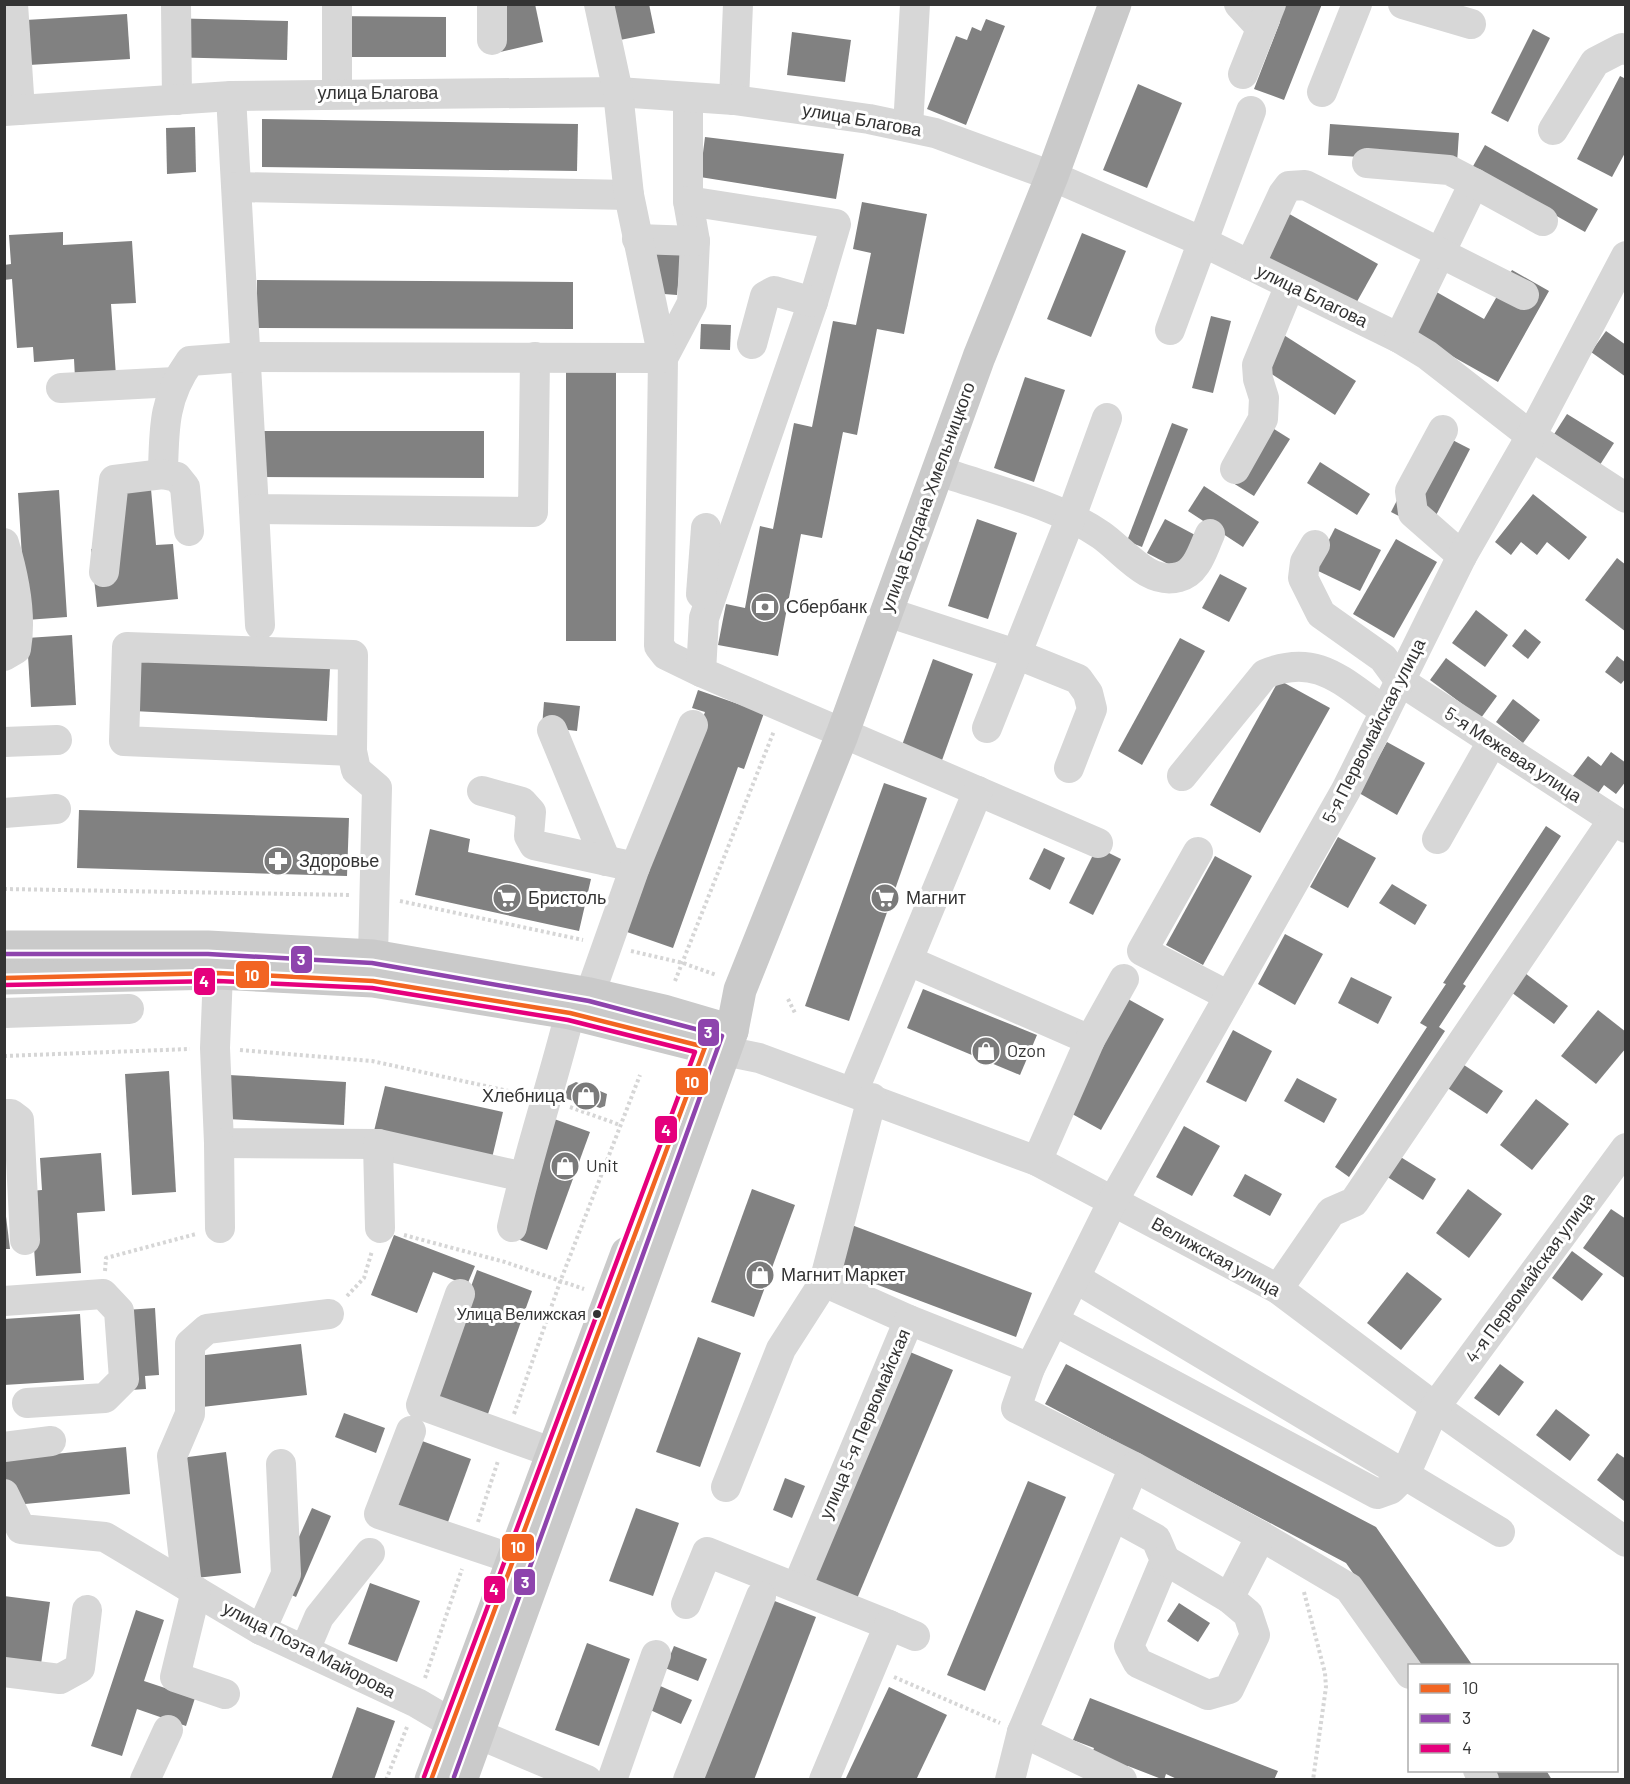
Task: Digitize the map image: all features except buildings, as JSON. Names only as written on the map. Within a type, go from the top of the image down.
[{"type":"main road","name":"улица Богдана Хмельницкого","points":[[461,1779],[465,1729],[513,1559],[551,1452],[610,1297],[740,990],[842,735],[979,357],[1052,176],[1115,4]]},
{"type":"main road","name":"Велижская улица","points":[[4,947],[208,947],[372,956],[580,1004]]},
{"type":"main road","name":"Велижская улица","points":[[4,978],[218,974],[373,981],[664,1011],[718,1039]]},
{"type":"main road","name":"улица Богдана Хмельницкого","points":[[431,1779],[465,1729],[718,1039]]},
{"type":"street","points":[[12,4],[12,110]]},
{"type":"street","points":[[176,4],[177,99]]},
{"type":"street","points":[[337,4],[337,93]]},
{"type":"street","points":[[492,4],[492,40]]},
{"type":"street","points":[[599,4],[618,92],[628,195],[663,358],[658,646],[666,655],[701,672],[842,735],[1098,843]]},
{"type":"street","points":[[734,100],[738,4]]},
{"type":"street","points":[[908,127],[915,4]]},
{"type":"street","points":[[1239,4],[1266,16],[1243,74]]},
{"type":"street","points":[[1322,92],[1357,4]]},
{"type":"street","points":[[1403,4],[1471,24]]},
{"type":"street","points":[[1553,130],[1595,62],[1622,48],[1626,50]]},
{"type":"street","name":"улица Благова","points":[[12,110],[231,96],[337,93],[618,92],[734,100],[935,133],[1052,176],[1203,242],[1399,338],[1427,355],[1532,436],[1626,498]]},
{"type":"street","points":[[231,96],[260,625]]},
{"type":"street","points":[[663,358],[692,303],[695,241],[688,201],[688,98]]},
{"type":"street","points":[[1170,330],[1251,111]]},
{"type":"street","points":[[1366,163],[1449,170],[1543,221]]},
{"type":"street","points":[[1399,338],[1474,183]]},
{"type":"street","points":[[1250,265],[1283,194],[1289,186],[1305,185],[1524,295]]},
{"type":"street","points":[[237,187],[628,195]]},
{"type":"street","points":[[688,201],[836,224],[813,302],[704,618]]},
{"type":"street","points":[[637,239],[695,241]]},
{"type":"street","name":"5-я Первомайская улица","points":[[1113,1201],[1346,790],[1462,556],[1532,436],[1626,256]]},
{"type":"street","points":[[1235,469],[1263,419],[1264,398],[1258,380],[1257,365],[1290,285]]},
{"type":"street","points":[[752,344],[765,296],[774,291],[813,302]]},
{"type":"street","points":[[163,474],[164,427],[175,382],[190,361],[244,357],[663,358]]},
{"type":"street","points":[[254,509],[533,512],[536,357]]},
{"type":"street","points":[[61,388],[175,382]]},
{"type":"street","points":[[987,728],[1071,517],[1107,418]]},
{"type":"street","points":[[1443,430],[1410,492],[1413,513],[1462,556]]},
{"type":"street","points":[[939,471],[1071,517],[1101,535],[1142,569],[1160,577],[1179,578],[1193,569],[1210,534]]},
{"type":"street","points":[[104,572],[114,480],[163,474],[177,477],[185,486],[189,531]]},
{"type":"street","points":[[701,672],[704,618],[701,604],[706,528]]},
{"type":"street","points":[[4,543],[11,566],[19,633],[16,649],[4,656]]},
{"type":"street","name":"5-я Межевая улица","points":[[1315,545],[1305,562],[1303,578],[1321,614],[1383,658],[1400,681],[1619,824]]},
{"type":"street","points":[[887,612],[1016,654],[1078,680],[1088,693],[1092,709],[1069,768]]},
{"type":"street","points":[[352,750],[124,741],[127,647],[353,654],[352,750],[356,770],[377,788],[372,956]]},
{"type":"street","points":[[1182,776],[1265,674],[1283,667],[1302,665],[1319,668],[1385,711]]},
{"type":"street","points":[[512,1227],[524,1177],[580,1004],[620,864],[693,725]]},
{"type":"street","points":[[552,730],[620,864]]},
{"type":"street","points":[[4,742],[57,740]]},
{"type":"street","points":[[1437,839],[1492,742]]},
{"type":"street","points":[[482,791],[522,802],[531,812],[529,836],[534,845],[620,864]]},
{"type":"street","points":[[726,1487],[781,1349],[824,1282],[863,1095],[909,962],[978,791]]},
{"type":"street","points":[[4,813],[56,809]]},
{"type":"street","points":[[1278,1289],[1331,1212],[1354,1202],[1619,824]]},
{"type":"street","points":[[1198,852],[1142,951],[1229,996]]},
{"type":"street","points":[[909,962],[1090,1040]]},
{"type":"street","points":[[218,974],[215,1048],[220,1228]]},
{"type":"street","points":[[1037,1161],[1090,1040],[1124,979]]},
{"type":"street","points":[[4,1013],[129,1009]]},
{"type":"street","name":"Велижская улица","points":[[718,1039],[759,1058],[1037,1161],[1278,1289],[1435,1407],[1626,1542]]},
{"type":"street","points":[[4,1114],[11,1114],[18,1120],[25,1240]]},
{"type":"street","points":[[219,1143],[378,1144],[524,1177]]},
{"type":"street","points":[[378,1144],[380,1228]]},
{"type":"street","name":"4-я Первомайская улица","points":[[1405,1475],[1435,1407],[1626,1148]]},
{"type":"street","points":[[1113,1201],[1077,1279],[1030,1368],[1016,1408],[1134,1467],[1261,1536],[1349,1588],[1408,1671]]},
{"type":"street","points":[[1077,1279],[1500,1533]]},
{"type":"street","points":[[824,1282],[909,1320]]},
{"type":"street","points":[[4,1301],[103,1294],[119,1311],[124,1379],[105,1398],[27,1403]]},
{"type":"street","points":[[460,1294],[421,1405],[551,1452]]},
{"type":"street","points":[[225,1694],[175,1677],[192,1589],[172,1456],[190,1414],[190,1344],[207,1329],[329,1314]]},
{"type":"street","name":"улица 5-я Первомайская","points":[[797,1587],[909,1320],[1030,1368]]},
{"type":"street","points":[[1054,1321],[1377,1494],[1391,1489],[1405,1475]]},
{"type":"street","points":[[1180,1387],[1201,1353]]},
{"type":"street","points":[[1312,1459],[1329,1430]]},
{"type":"street","points":[[411,1431],[379,1514],[513,1559]]},
{"type":"street","points":[[4,1447],[51,1441]]},
{"type":"street","points":[[261,1630],[286,1574],[281,1464]]},
{"type":"street","points":[[1010,1779],[1022,1732],[1134,1467]]},
{"type":"street","name":"улица Поэта Майорова","points":[[4,1494],[21,1529],[105,1537],[261,1630],[417,1703],[465,1729],[587,1779]]},
{"type":"street","points":[[1114,1516],[1156,1539],[1165,1560],[1229,1598],[1248,1614],[1255,1635],[1229,1689],[1208,1695],[1138,1664],[1129,1646],[1165,1560]]},
{"type":"street","points":[[1229,1598],[1261,1536]]},
{"type":"street","points":[[686,1604],[707,1552],[902,1631],[872,1667],[824,1779]]},
{"type":"street","points":[[305,1650],[319,1617],[370,1553]]},
{"type":"street","points":[[688,1779],[761,1596]]},
{"type":"street","points":[[4,1672],[60,1679],[80,1668],[87,1610]]},
{"type":"street","points":[[612,1779],[656,1655]]},
{"type":"street","points":[[145,1779],[168,1730]]},
{"type":"street","points":[[1022,1732],[1122,1779]]},
{"type":"path","points":[[675,981],[783,708]]},
{"type":"path","points":[[788,999],[796,1015]]},
{"type":"path","points":[[4,1056],[215,1048],[372,1061],[548,1100],[620,1125]]},
{"type":"path","points":[[103,1294],[106,1258],[220,1228]]},
{"type":"path","points":[[329,1314],[364,1278],[380,1228],[504,1262],[610,1297]]},
{"type":"path","points":[[1295,1556],[1325,1673],[1325,1702],[1313,1779]]},
{"type":"path","points":[[872,1667],[1022,1732]]},
{"type":"transit line","name":"3","points":[[4,954],[208,954],[372,963],[589,1001],[722,1036],[454,1777]]},
{"type":"transit line","name":"10","points":[[4,978],[218,973],[373,981],[570,1013],[705,1047],[431,1780]]},
{"type":"transit line","name":"4","points":[[4,985],[218,981],[372,988],[568,1020],[695,1052],[424,1777]]},
{"type":"place","name":"Сбербанк","points":[[765,607]]},
{"type":"place","name":"Здоровье","points":[[278,861]]},
{"type":"place","name":"Бристоль","points":[[507,898]]},
{"type":"place","name":"Магнит","points":[[885,898]]},
{"type":"place","name":"Ozon","points":[[986,1051]]},
{"type":"place","name":"Хлебница","points":[[586,1096]]},
{"type":"place","name":"Unit","points":[[565,1166]]},
{"type":"place","name":"Магнит Маркет","points":[[760,1275]]},
{"type":"place","name":"Улица Велижская","points":[[597,1314]]}]
